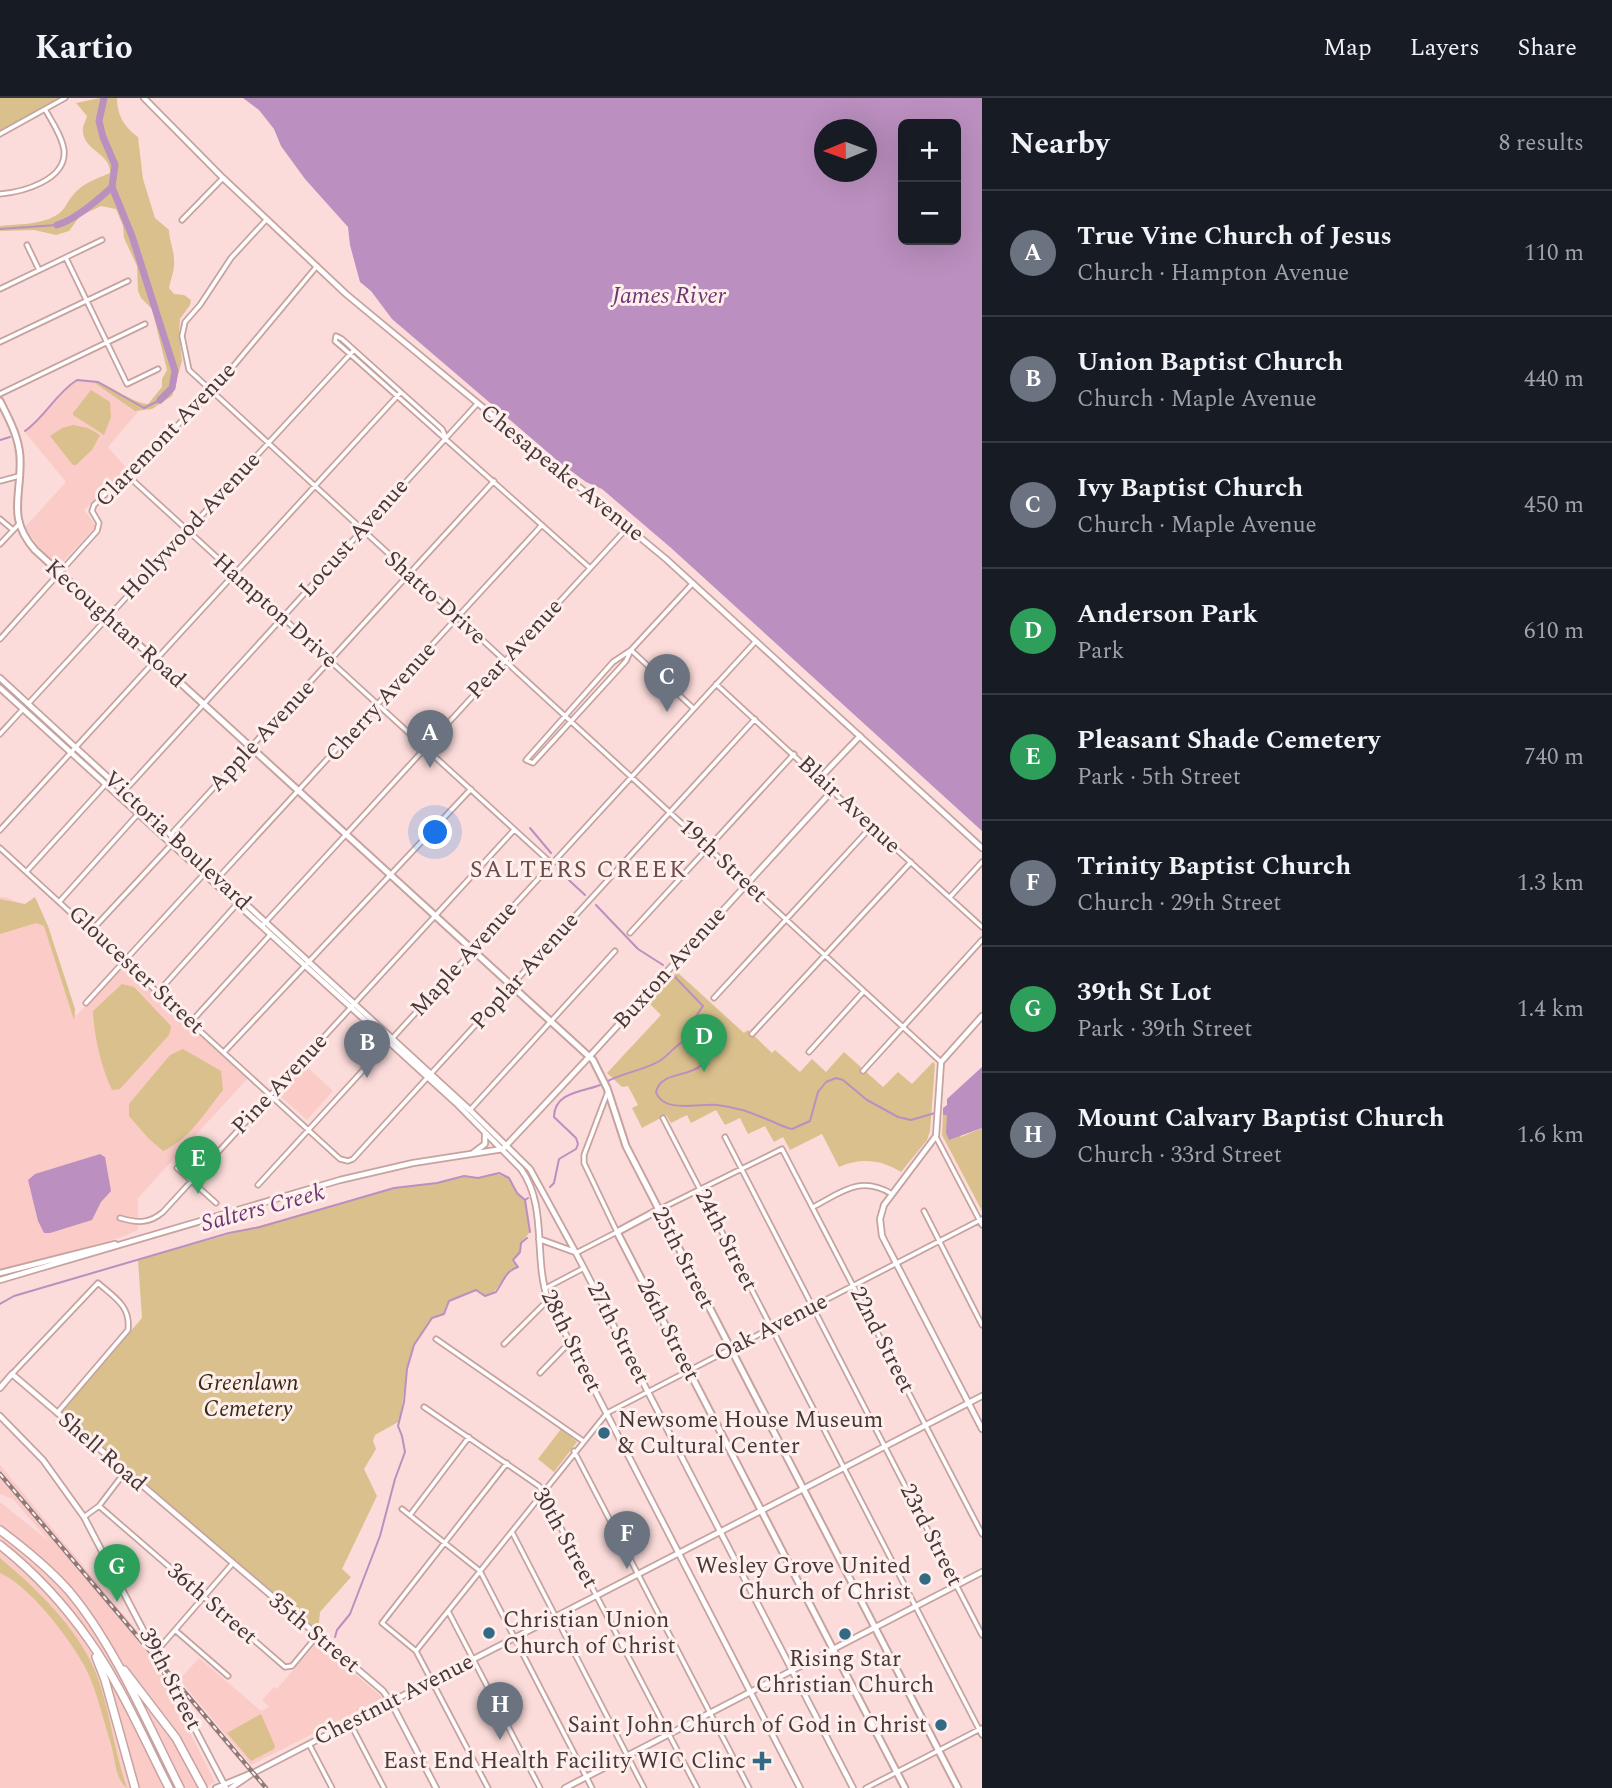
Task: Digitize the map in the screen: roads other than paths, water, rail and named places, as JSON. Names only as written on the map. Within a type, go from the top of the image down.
[{"type":"highway","points":[[0,1530],[25,1549],[69,1591],[143,1698],[176,1738],[203,1788]]},
{"type":"highway","points":[[0,1545],[56,1597],[89,1640],[105,1665],[169,1788]]},
{"type":"highway","points":[[89,1640],[105,1680],[135,1788]]},
{"type":"highway","points":[[103,1641],[180,1788]]},
{"type":"main road","name":"Chesapeake Avenue","points":[[144,98],[223,178],[346,294],[693,583],[982,848]]},
{"type":"main road","points":[[0,401],[17,438],[20,457],[16,503],[19,524]]},
{"type":"main road","name":"Kecoughtan Road","points":[[19,524],[26,540],[60,573],[313,805]]},
{"type":"main road","name":"Victoria Boulevard","points":[[0,678],[352,1005]]},
{"type":"main road","name":"Victoria Boulevard","points":[[0,688],[171,845],[263,924]]},
{"type":"main road","points":[[819,779],[860,736]]},
{"type":"main road","name":"Blair Avenue","points":[[819,779],[832,791]]},
{"type":"main road","name":"Buxton Avenue","points":[[506,1147],[832,791]]},
{"type":"main road","name":"25th Street","points":[[313,805],[589,1057],[603,1078],[625,1146],[958,1788]]},
{"type":"main road","name":"27th Street","points":[[352,1005],[534,1175],[853,1788]]},
{"type":"main road","points":[[982,1016],[941,1062],[936,1136],[882,1209],[880,1230],[982,1429]]},
{"type":"main road","name":"27th Street","points":[[469,1112],[482,1130],[506,1147]]},
{"type":"main road","points":[[472,1154],[485,1144],[486,1137],[482,1130]]},
{"type":"main road","points":[[0,1280],[363,1174],[506,1147]]},
{"type":"main road","name":"28th Street","points":[[506,1147],[525,1174],[531,1188],[538,1217],[540,1269],[548,1300],[800,1788]]},
{"type":"main road","points":[[617,1232],[659,1210]]},
{"type":"main road","name":"26th Street","points":[[617,1232],[905,1788]]},
{"type":"main road","points":[[0,1273],[134,1240]]},
{"type":"main road","points":[[539,1240],[576,1253]]},
{"type":"main road","points":[[0,1388],[12,1374]]},
{"type":"main road","name":"Shell Road","points":[[12,1374],[193,1529]]},
{"type":"main road","name":"Chestnut Avenue","points":[[227,1787],[982,1396]]},
{"type":"main road","name":"39th Street","points":[[0,1416],[43,1460],[84,1517],[227,1787]]},
{"type":"main road","name":"35th Street","points":[[193,1529],[383,1691],[436,1788]]},
{"type":"main road","points":[[565,1788],[982,1572]]},
{"type":"main road","name":"Chestnut Avenue","points":[[216,1788],[244,1781],[253,1773]]},
{"type":"main road","points":[[240,1788],[244,1781]]},
{"type":"street","points":[[0,134],[65,98]]},
{"type":"street","points":[[0,194],[37,184],[54,174],[61,166],[64,157],[61,139],[45,109]]},
{"type":"street","points":[[182,220],[223,178]]},
{"type":"street","name":"Shatto Drive","points":[[267,219],[231,258],[184,326],[186,365],[211,393],[504,661]]},
{"type":"street","points":[[0,289],[102,240]]},
{"type":"street","points":[[27,245],[39,270]]},
{"type":"street","points":[[66,258],[127,384],[158,369]]},
{"type":"street","name":"Claremont Avenue","points":[[60,573],[99,529],[99,523],[92,513],[93,507],[211,393],[317,266]]},
{"type":"street","points":[[0,342],[128,281]]},
{"type":"street","points":[[0,394],[145,324]]},
{"type":"street","points":[[446,438],[442,429],[337,336],[335,341],[590,568]]},
{"type":"street","name":"Hollywood Avenue","points":[[0,734],[354,350]]},
{"type":"street","points":[[0,830],[401,392]]},
{"type":"street","name":"Locust Avenue","points":[[119,797],[477,404]]},
{"type":"street","name":"Hampton Drive","points":[[127,475],[551,864]]},
{"type":"street","points":[[0,481],[19,476]]},
{"type":"street","name":"Apple Avenue","points":[[171,835],[494,481]]},
{"type":"street","points":[[0,519],[13,530]]},
{"type":"street","points":[[0,544],[19,524]]},
{"type":"street","name":"Cherry Avenue","points":[[218,878],[542,525]]},
{"type":"street","name":"Pear Avenue","points":[[263,924],[628,527]]},
{"type":"street","points":[[0,639],[60,573]]},
{"type":"street","points":[[631,650],[620,656],[593,684],[526,760],[533,763],[572,722],[626,661],[631,650],[693,583]]},
{"type":"street","name":"Maple Avenue","points":[[258,1185],[756,641]]},
{"type":"street","points":[[631,650],[694,708]]},
{"type":"street","name":"19th Street","points":[[504,661],[941,1062]]},
{"type":"street","points":[[593,684],[601,690]]},
{"type":"street","name":"Blair Avenue","points":[[716,684],[819,779]]},
{"type":"street","name":"Poplar Avenue","points":[[351,1160],[755,719]]},
{"type":"street","points":[[630,933],[794,754]]},
{"type":"street","points":[[27,871],[105,785]]},
{"type":"street","points":[[224,1052],[471,789]]},
{"type":"street","name":"Blair Avenue","points":[[832,791],[982,927]]},
{"type":"street","points":[[60,901],[138,814]]},
{"type":"street","points":[[714,998],[871,827]]},
{"type":"street","name":"Pine Avenue","points":[[120,1218],[139,1223],[157,1217],[514,830]]},
{"type":"street","points":[[92,930],[171,845],[171,835]]},
{"type":"street","name":"Gloucester Street","points":[[0,848],[340,1159],[351,1160]]},
{"type":"street","points":[[752,1034],[911,862]]},
{"type":"street","points":[[950,897],[982,862]]},
{"type":"street","points":[[86,1003],[204,874]]},
{"type":"street","points":[[159,991],[237,904]]},
{"type":"street","points":[[191,1022],[272,932]]},
{"type":"street","points":[[863,1071],[982,940]]},
{"type":"street","points":[[469,1112],[615,951]]},
{"type":"street","points":[[809,1052],[864,991]]},
{"type":"street","name":"26th Street","points":[[607,1090],[584,1159],[585,1168],[617,1232]]},
{"type":"street","name":"24th Street","points":[[663,1118],[982,1735]]},
{"type":"street","points":[[936,1136],[981,1222]]},
{"type":"street","name":"23rd Street","points":[[725,1137],[982,1635]]},
{"type":"street","name":"22nd Street","points":[[741,1167],[783,1150],[982,1534]]},
{"type":"street","points":[[659,1210],[741,1167]]},
{"type":"street","points":[[177,1168],[216,1203]]},
{"type":"street","points":[[813,1207],[860,1185],[876,1186],[892,1194]]},
{"type":"street","points":[[924,1212],[982,1325]]},
{"type":"street","name":"Oak Avenue","points":[[416,1651],[607,1413],[939,1241],[981,1222]]},
{"type":"street","points":[[576,1253],[617,1232]]},
{"type":"street","points":[[544,1289],[584,1268]]},
{"type":"street","points":[[12,1374],[98,1283],[126,1308],[129,1324],[125,1334],[57,1413]]},
{"type":"street","points":[[504,1344],[548,1300]]},
{"type":"street","points":[[436,1339],[583,1441]]},
{"type":"street","points":[[540,1373],[570,1342]]},
{"type":"street","name":"30th Street","points":[[424,1407],[536,1482],[543,1491],[696,1788]]},
{"type":"street","points":[[410,1515],[469,1437]]},
{"type":"street","points":[[574,1451],[748,1788]]},
{"type":"street","points":[[488,1788],[416,1651],[382,1623],[508,1463]]},
{"type":"street","points":[[84,1517],[99,1506],[125,1472]]},
{"type":"street","name":"36th Street","points":[[99,1506],[283,1666],[290,1667],[295,1663],[317,1636]]},
{"type":"street","points":[[402,1510],[480,1571],[592,1788]]},
{"type":"street","points":[[512,1531],[644,1788]]},
{"type":"street","points":[[156,1652],[233,1563]]},
{"type":"street","points":[[448,1611],[540,1788]]},
{"type":"street","points":[[175,1630],[228,1676]]},
{"type":"street","points":[[350,1723],[384,1788]]},
{"type":"street","points":[[866,1788],[980,1729]]},
{"type":"street","points":[[309,1744],[332,1788]]},
{"type":"water","name":"James River","points":[[243,98],[982,98],[982,831],[670,547],[602,489],[586,482],[559,462],[392,319],[371,291],[360,282],[348,227],[305,179],[281,146],[274,129],[259,110]]},
{"type":"water","points":[[982,1067],[982,1128],[949,1140],[946,1133],[947,1115],[943,1115],[947,1099]]},
{"type":"water","points":[[100,1154],[105,1157],[111,1191],[101,1202],[92,1220],[44,1233],[38,1221],[28,1180],[35,1174]]},
{"type":"waterway","points":[[104,98],[99,121],[115,165],[112,187],[132,236],[175,371],[172,388],[160,400]]},
{"type":"waterway","points":[[57,225],[78,214],[112,187]]},
{"type":"waterway","points":[[0,229],[57,225]]},
{"type":"waterway","points":[[25,431],[77,380],[98,382],[144,408],[160,400]]},
{"type":"waterway","points":[[0,440],[10,437]]},
{"type":"waterway","points":[[530,828],[551,853]]},
{"type":"waterway","points":[[557,869],[585,895]]},
{"type":"waterway","points":[[596,905],[638,949],[663,965]]},
{"type":"waterway","points":[[673,975],[703,1006],[686,1031],[685,1040]]},
{"type":"waterway","name":"Salters Creek","points":[[608,1081],[655,1063],[681,1043],[694,1038],[707,1047],[705,1058],[700,1066],[660,1084],[656,1092],[666,1103],[730,1107],[792,1129],[810,1121],[818,1092],[826,1082],[836,1078],[843,1080],[867,1100],[898,1117],[911,1120],[935,1113]]},
{"type":"waterway","name":"Salters Creek","points":[[550,1187],[554,1183],[559,1159],[576,1149],[578,1144],[576,1138],[554,1117],[555,1108],[565,1097],[603,1084]]},
{"type":"waterway","name":"Salters Creek","points":[[0,1304],[14,1296],[394,1188],[499,1173],[509,1178],[517,1193],[525,1200],[528,1198]]},
{"type":"waterway","points":[[525,1200],[530,1232]]},
{"type":"waterway","points":[[335,1637],[337,1630],[350,1614],[380,1536],[405,1452],[398,1426],[404,1402],[407,1369],[414,1345],[432,1318],[444,1314],[449,1301],[476,1290],[485,1296],[496,1292],[507,1274],[518,1267],[513,1260],[520,1252],[521,1243],[527,1238]]},
{"type":"railway","points":[[0,1474],[266,1788]]},
{"type":"place","name":"Ivy Baptist Church","points":[[667,712]]},
{"type":"place","name":"True Vine Church of Jesus","points":[[430,768]]},
{"type":"place","name":"Anderson Park","points":[[704,1072]]},
{"type":"place","name":"Union Baptist Church","points":[[367,1078]]},
{"type":"place","name":"Pleasant Shade Cemetery","points":[[198,1194]]},
{"type":"place","name":"Newsome House Museum & Cultural Center","points":[[604,1433]]},
{"type":"place","name":"Trinity Baptist Church","points":[[627,1569]]},
{"type":"place","name":"Wesley Grove United Church of Christ","points":[[925,1579]]},
{"type":"place","name":"39th St Lot","points":[[117,1602]]},
{"type":"place","name":"Christian Union Church of Christ","points":[[489,1633]]},
{"type":"place","name":"Rising Star Christian Church","points":[[845,1634]]},
{"type":"place","name":"Saint John Church of God in Christ","points":[[941,1725]]},
{"type":"place","name":"Mount Calvary Baptist Church","points":[[500,1740]]},
{"type":"place","name":"East End Health Facility WIC Clinc","points":[[762,1761]]},
{"type":"district","name":"SALTERS CREEK","points":[[579,870]]},
{"type":"park label","name":"Greenlawn Cemetery","points":[[248,1396]]}]
